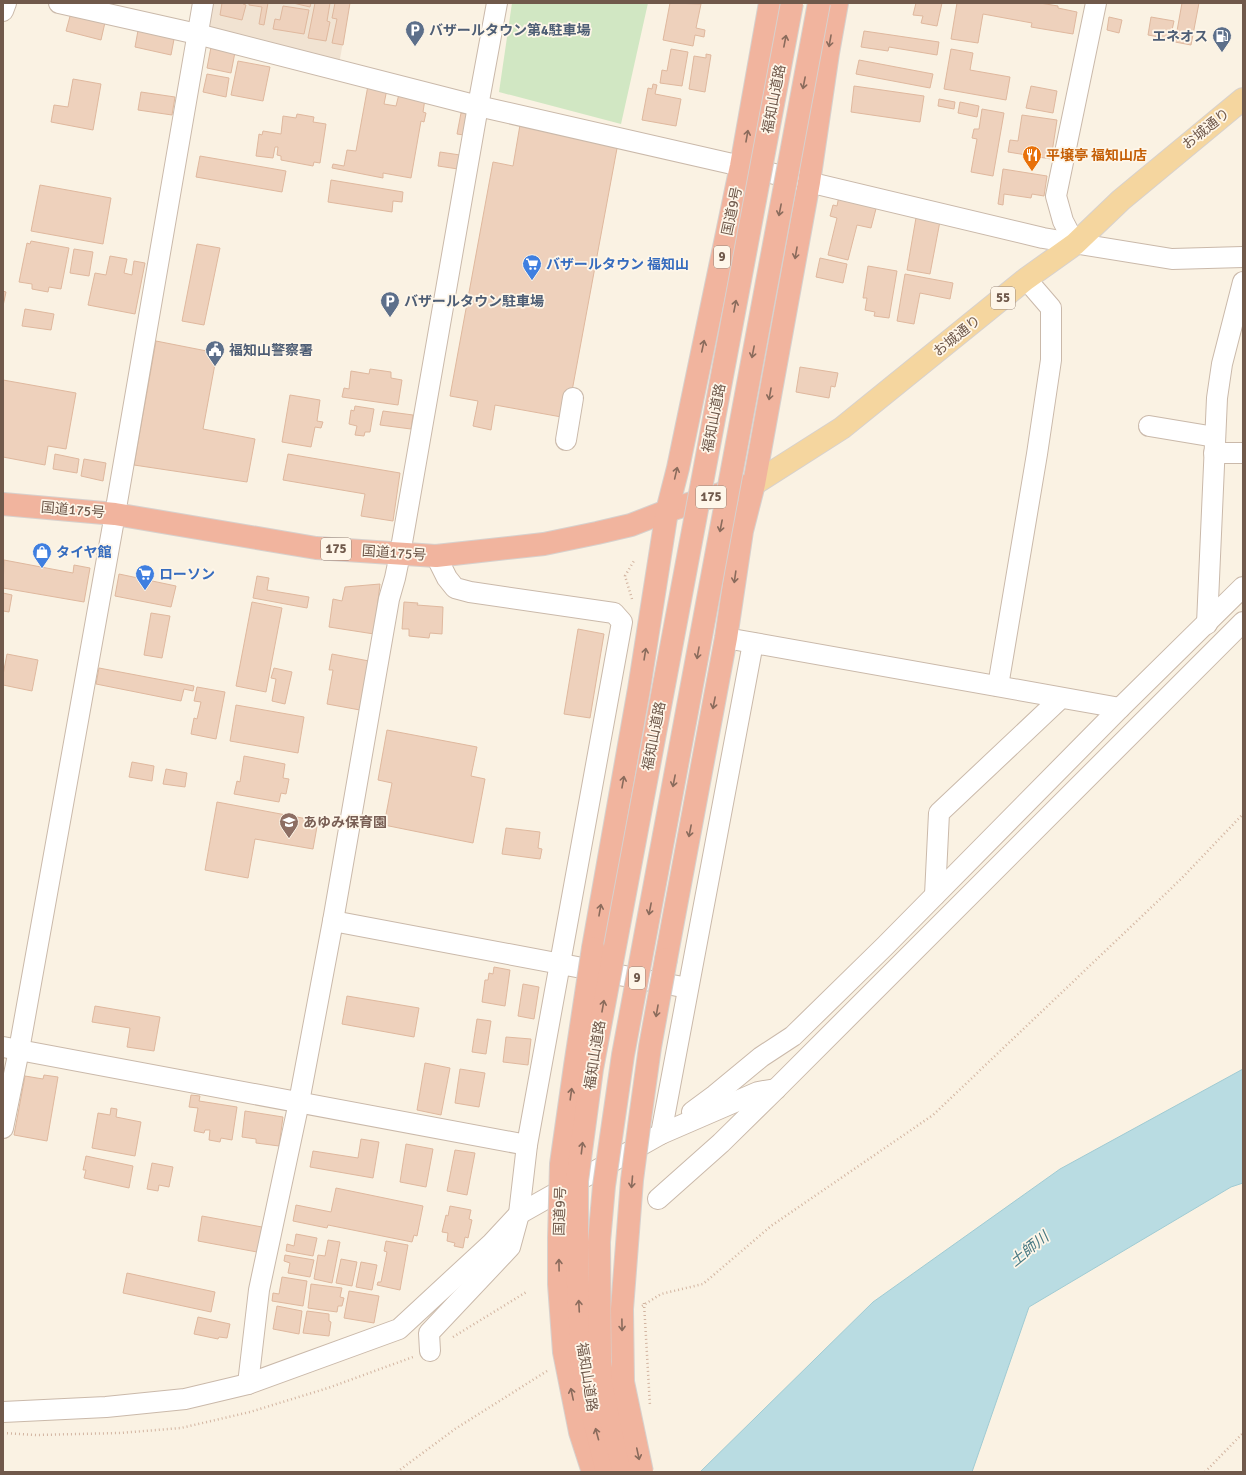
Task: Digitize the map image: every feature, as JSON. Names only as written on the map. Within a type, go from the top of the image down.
[{"type":"highway","name":"国道9号","points":[[593,1472],[580,1432],[564,1352],[559,1284],[561,1164],[574,1066],[593,948],[639,689],[667,511],[678,468],[741,166],[770,3]]},
{"type":"highway","name":"福知山道路","points":[[607,1472],[582,1363],[576,1266],[577,1181],[592,1069],[792,3]]},
{"type":"highway","name":"福知山道路","points":[[624,1472],[610,1418],[600,1363],[599,1242],[604,1186],[622,1054],[819,3]]},
{"type":"highway","name":"9","points":[[642,1472],[624,1382],[622,1309],[632,1180],[640,1119],[650,1047],[726,638],[742,532],[754,484],[808,182],[837,3]]},
{"type":"highway","name":"国道175号","points":[[3,504],[115,514],[316,548],[436,556],[544,544],[597,533],[631,525],[667,511],[754,484]]},
{"type":"main road","name":"お城通り","points":[[754,484],[842,428],[1026,279],[1076,244],[1121,200],[1243,99]]},
{"type":"street","points":[[3,11],[6,3]]},
{"type":"street","points":[[59,3],[197,34],[478,106],[741,166],[1043,238],[1172,259],[1243,257]]},
{"type":"street","points":[[3,1128],[11,1048],[115,514],[203,3]]},
{"type":"street","points":[[248,1384],[259,1290],[299,1102],[333,921],[389,599],[400,554],[497,3]]},
{"type":"street","points":[[1076,244],[1062,221],[1056,196],[1096,3]]},
{"type":"street","points":[[998,686],[1051,360],[1051,308],[1026,279]]},
{"type":"street","points":[[1207,624],[1216,398],[1222,364],[1243,282]]},
{"type":"street","points":[[566,440],[573,398]]},
{"type":"street","points":[[1149,426],[1243,453]]},
{"type":"street","points":[[430,1351],[429,1333],[510,1247],[519,1214],[527,1145],[622,622],[614,613],[470,592],[455,588],[447,578],[436,556]]},
{"type":"street","points":[[661,1134],[715,1095],[761,1058],[793,1036],[1120,708],[1243,587]]},
{"type":"street","points":[[658,1199],[721,1143],[776,1089],[1243,622]]},
{"type":"street","points":[[726,638],[1120,708]]},
{"type":"street","points":[[661,1134],[753,642]]},
{"type":"street","points":[[935,895],[939,813],[1061,698]]},
{"type":"street","points":[[333,921],[688,988]]},
{"type":"street","points":[[11,1048],[527,1145]]},
{"type":"street","points":[[3,1412],[106,1407],[185,1399],[248,1384],[399,1329],[492,1243],[519,1214],[661,1134],[758,1092],[776,1089]]},
{"type":"path","points":[[662,1294],[703,1284],[771,1226],[933,1115],[1181,879],[1243,814]]},
{"type":"path","points":[[644,1301],[650,1409]]},
{"type":"path","points":[[397,1472],[455,1429],[542,1374]]},
{"type":"path","points":[[1206,1472],[1243,1433]]},
{"type":"shaded area","points":[[203,3],[350,3],[338,70],[197,34]]},
{"type":"green space","points":[[512,3],[648,3],[621,124],[499,92]]},
{"type":"water","name":"土師川","points":[[1243,1069],[1243,1183],[1231,1187],[1029,1307],[972,1472],[700,1472],[873,1302],[1060,1169]]},
{"type":"building","points":[[222,3],[244,3],[243,4],[246,5],[242,20],[220,15]]},
{"type":"building","points":[[249,3],[268,3],[264,25],[259,24],[262,7],[249,5]]},
{"type":"building","points":[[293,3],[311,3],[310,7]]},
{"type":"building","points":[[315,3],[330,3],[327,21],[330,22],[326,41],[308,38]]},
{"type":"building","points":[[335,3],[350,3],[343,45],[332,43],[337,19],[332,18]]},
{"type":"building","points":[[670,3],[701,4],[696,28],[705,30],[704,37],[695,35],[693,46],[663,40]]},
{"type":"building","points":[[916,3],[942,3],[937,26],[921,23],[923,16],[913,15]]},
{"type":"building","points":[[957,3],[1040,3],[1058,6],[1058,8],[1077,12],[1073,34],[1031,27],[1032,23],[983,14],[978,43],[951,39]]},
{"type":"building","points":[[1182,3],[1199,3],[1191,45],[1175,42]]},
{"type":"building","points":[[283,6],[309,10],[304,34],[273,29],[275,19],[280,20]]},
{"type":"building","points":[[72,9],[106,18],[101,40],[66,31]]},
{"type":"building","points":[[1109,17],[1122,20],[1119,33],[1107,30]]},
{"type":"building","points":[[1151,17],[1174,21],[1170,39],[1148,35]]},
{"type":"building","points":[[139,25],[175,34],[171,55],[135,47]]},
{"type":"building","points":[[864,31],[939,42],[937,55],[889,47],[888,51],[861,47]]},
{"type":"building","points":[[212,42],[236,47],[231,73],[207,68]]},
{"type":"building","points":[[671,49],[688,52],[682,86],[660,83],[662,70],[667,71]]},
{"type":"building","points":[[951,49],[973,53],[970,70],[1010,77],[1006,100],[944,89]]},
{"type":"building","points":[[706,54],[711,55],[705,92],[689,89],[694,56],[706,58]]},
{"type":"building","points":[[859,60],[933,74],[930,88],[856,74]]},
{"type":"building","points":[[238,61],[270,67],[263,101],[231,95]]},
{"type":"building","points":[[207,74],[229,78],[226,97],[203,92]]},
{"type":"building","points":[[73,79],[101,84],[93,130],[51,122],[54,105],[68,107]]},
{"type":"building","points":[[369,80],[388,84],[384,104],[396,106],[399,94],[425,99],[423,112],[426,113],[424,122],[421,121],[411,178],[383,173],[383,178],[332,168],[333,164],[344,166],[347,150],[356,151]]},
{"type":"building","points":[[653,84],[657,85],[655,94],[681,99],[676,126],[642,120],[648,88],[652,89]]},
{"type":"building","points":[[854,86],[924,96],[920,122],[851,112]]},
{"type":"building","points":[[1031,86],[1057,91],[1053,113],[1026,108]]},
{"type":"building","points":[[141,92],[175,97],[172,115],[138,110]]},
{"type":"building","points":[[939,99],[955,102],[954,109],[938,106]]},
{"type":"building","points":[[960,102],[979,106],[977,117],[958,113]]},
{"type":"building","points":[[982,109],[1004,113],[993,176],[971,172],[977,139],[972,138],[974,129],[979,129]]},
{"type":"building","points":[[461,113],[467,114],[464,135],[457,134]]},
{"type":"building","points":[[297,114],[314,117],[313,122],[326,124],[320,163],[314,162],[313,166],[281,160],[281,156],[277,155],[278,147],[275,147],[273,158],[256,156],[259,134],[262,135],[263,131],[281,134],[283,116],[296,118]]},
{"type":"building","points":[[1022,115],[1057,120],[1051,159],[1008,152],[1010,140],[1018,141]]},
{"type":"building","name":"バザールタウン 福知山","points":[[520,125],[618,143],[567,418],[495,405],[491,430],[473,426],[478,401],[450,396],[493,162],[513,166]]},
{"type":"building","points":[[440,152],[460,155],[458,169],[438,166]]},
{"type":"building","points":[[200,156],[286,171],[282,192],[196,177]]},
{"type":"building","points":[[1003,169],[1047,176],[1044,196],[1032,194],[1031,198],[1004,194],[1003,205],[998,204]]},
{"type":"building","points":[[331,180],[403,192],[402,202],[393,201],[392,212],[328,202]]},
{"type":"building","points":[[40,185],[111,198],[103,244],[31,231]]},
{"type":"building","points":[[840,191],[878,201],[871,228],[857,225],[848,260],[828,255],[837,218],[830,216],[833,205],[837,206]]},
{"type":"building","points":[[917,212],[941,216],[930,274],[907,270]]},
{"type":"building","points":[[31,241],[69,248],[61,289],[49,287],[48,292],[32,289],[32,284],[19,282],[27,243],[30,244]]},
{"type":"building","points":[[197,244],[220,248],[204,325],[182,321]]},
{"type":"building","points":[[74,249],[93,252],[89,276],[70,273]]},
{"type":"building","points":[[110,256],[127,259],[124,273],[132,275],[134,261],[145,263],[135,314],[88,305],[95,273],[106,275]]},
{"type":"building","points":[[820,258],[847,264],[843,283],[816,277]]},
{"type":"building","points":[[868,266],[897,271],[889,318],[874,316],[875,312],[865,310],[867,298],[863,298]]},
{"type":"building","points":[[905,274],[953,283],[950,299],[920,293],[914,324],[897,321]]},
{"type":"building","points":[[3,291],[6,292],[3,306]]},
{"type":"building","points":[[25,309],[54,314],[51,330],[22,326]]},
{"type":"building","points":[[156,341],[217,353],[203,429],[255,439],[247,482],[134,465]]},
{"type":"building","points":[[800,367],[838,373],[835,387],[831,386],[829,398],[796,392]]},
{"type":"building","points":[[370,369],[391,372],[391,378],[402,380],[398,405],[342,397],[344,388],[349,389],[351,371],[369,374]]},
{"type":"building","points":[[3,380],[76,393],[66,449],[48,446],[45,465],[3,457]]},
{"type":"building","points":[[290,395],[320,400],[317,421],[323,422],[321,428],[315,427],[311,447],[282,442]]},
{"type":"building","points":[[355,406],[374,409],[370,432],[365,432],[364,436],[355,435],[357,426],[349,424],[351,410],[354,411]]},
{"type":"building","points":[[383,411],[413,415],[411,429],[380,425]]},
{"type":"building","points":[[55,454],[79,459],[77,473],[53,469]]},
{"type":"building","points":[[288,454],[400,473],[393,521],[361,516],[365,494],[283,480]]},
{"type":"building","points":[[84,459],[106,463],[103,481],[81,476]]},
{"type":"building","points":[[4,560],[73,573],[74,565],[90,568],[84,602],[3,588]]},
{"type":"building","name":"ローソン","points":[[119,574],[176,586],[171,607],[115,596]]},
{"type":"building","points":[[257,576],[269,578],[267,590],[309,597],[307,608],[253,598]]},
{"type":"building","points":[[380,584],[374,634],[329,627],[333,599],[342,601],[345,587]]},
{"type":"building","points":[[3,593],[12,595],[9,612],[3,611]]},
{"type":"building","points":[[252,602],[282,608],[266,692],[236,686]]},
{"type":"building","points":[[404,602],[418,603],[417,605],[443,607],[442,634],[430,633],[429,638],[409,636],[409,629],[402,629]]},
{"type":"building","points":[[151,613],[170,616],[162,658],[144,655]]},
{"type":"building","points":[[578,629],[604,634],[590,718],[564,714]]},
{"type":"building","points":[[7,654],[38,660],[32,691],[3,685],[3,675]]},
{"type":"building","points":[[332,654],[369,661],[360,710],[327,704],[333,670],[329,670]]},
{"type":"building","points":[[99,668],[194,686],[193,691],[184,689],[181,701],[96,684]]},
{"type":"building","points":[[274,668],[292,672],[285,704],[272,701],[276,679],[271,678]]},
{"type":"building","points":[[197,687],[225,692],[216,739],[191,734],[194,718],[197,719],[201,702],[194,701]]},
{"type":"building","points":[[236,705],[304,717],[298,753],[230,741]]},
{"type":"building","points":[[387,730],[477,747],[471,776],[485,779],[473,843],[384,825],[392,783],[378,780]]},
{"type":"building","points":[[244,756],[285,764],[283,778],[289,779],[286,794],[281,793],[279,802],[234,794],[237,781],[240,782]]},
{"type":"building","points":[[132,762],[154,766],[152,781],[129,777]]},
{"type":"building","points":[[166,769],[187,773],[185,787],[163,784]]},
{"type":"building","points":[[217,802],[318,821],[313,849],[255,839],[248,878],[205,870]]},
{"type":"building","points":[[506,828],[540,832],[538,848],[542,849],[540,859],[502,854]]},
{"type":"building","points":[[494,967],[510,970],[505,1006],[482,1002],[485,980],[488,980],[489,973],[493,974]]},
{"type":"building","points":[[523,984],[539,987],[534,1019],[518,1016]]},
{"type":"building","points":[[347,996],[419,1008],[414,1037],[342,1024]]},
{"type":"building","points":[[95,1006],[160,1017],[154,1051],[127,1047],[130,1028],[92,1022]]},
{"type":"building","points":[[477,1019],[491,1021],[486,1054],[472,1052]]},
{"type":"building","points":[[506,1037],[531,1039],[528,1065],[503,1062]]},
{"type":"building","points":[[425,1063],[450,1068],[441,1115],[417,1110]]},
{"type":"building","points":[[460,1069],[485,1073],[479,1107],[455,1103]]},
{"type":"building","points":[[44,1075],[58,1077],[47,1141],[14,1135],[25,1076],[43,1079]]},
{"type":"building","points":[[191,1095],[200,1096],[199,1101],[237,1107],[232,1140],[221,1138],[220,1142],[209,1140],[210,1130],[205,1130],[204,1133],[194,1131],[198,1108],[189,1107]]},
{"type":"building","points":[[111,1108],[117,1109],[116,1117],[141,1122],[135,1156],[92,1148],[98,1113],[110,1115]]},
{"type":"building","points":[[245,1111],[283,1117],[279,1146],[256,1143],[256,1139],[242,1137]]},
{"type":"building","points":[[361,1139],[379,1142],[373,1178],[310,1167],[313,1151],[358,1158]]},
{"type":"building","points":[[406,1144],[433,1149],[426,1187],[400,1182]]},
{"type":"building","points":[[455,1150],[475,1153],[467,1195],[447,1191]]},
{"type":"building","points":[[86,1156],[133,1166],[129,1188],[84,1178],[86,1170],[83,1170]]},
{"type":"building","points":[[152,1163],[173,1167],[169,1187],[159,1185],[158,1191],[147,1189]]},
{"type":"building","points":[[336,1188],[423,1206],[417,1236],[414,1235],[412,1242],[328,1225],[327,1228],[293,1221],[296,1205],[331,1212]]},
{"type":"building","points":[[450,1206],[471,1210],[469,1219],[472,1220],[468,1238],[465,1237],[463,1248],[454,1246],[455,1243],[447,1241],[448,1233],[442,1232]]},
{"type":"building","points":[[202,1216],[262,1227],[257,1252],[198,1241]]},
{"type":"building","points":[[296,1234],[317,1238],[313,1256],[286,1251],[287,1244],[294,1246]]},
{"type":"building","points":[[328,1240],[340,1242],[332,1283],[314,1279],[318,1255],[325,1256]]},
{"type":"building","points":[[386,1241],[408,1245],[400,1290],[377,1285],[378,1282],[381,1282],[387,1252],[384,1251]]},
{"type":"building","points":[[285,1255],[314,1260],[310,1277],[288,1273],[290,1263],[284,1261]]},
{"type":"building","points":[[341,1259],[357,1262],[352,1286],[336,1283]]},
{"type":"building","points":[[361,1262],[377,1265],[372,1290],[356,1287]]},
{"type":"building","points":[[127,1273],[215,1292],[211,1312],[123,1293]]},
{"type":"building","points":[[282,1277],[307,1281],[303,1306],[272,1301],[273,1293],[279,1294]]},
{"type":"building","points":[[311,1284],[342,1288],[340,1297],[344,1298],[342,1306],[338,1306],[337,1312],[308,1308]]},
{"type":"building","points":[[349,1291],[379,1296],[374,1323],[344,1318]]},
{"type":"building","points":[[277,1306],[302,1311],[299,1334],[273,1329]]},
{"type":"building","points":[[307,1311],[329,1314],[329,1321],[331,1322],[329,1336],[303,1333]]},
{"type":"building","points":[[198,1317],[230,1324],[227,1338],[219,1337],[218,1339],[194,1334]]},
{"type":"place","name":"バザールタウン第4駐車場","points":[[415,47]]},
{"type":"place","name":"エネオス","points":[[1222,53]]},
{"type":"place","name":"平壌亭 福知山店","points":[[1032,172]]},
{"type":"place","name":"バザールタウン 福知山","points":[[532,281]]},
{"type":"place","name":"バザールタウン駐車場","points":[[390,318]]},
{"type":"place","name":"福知山警察署","points":[[215,367]]},
{"type":"place","name":"タイヤ館","points":[[42,569]]},
{"type":"place","name":"ローソン","points":[[145,591]]},
{"type":"place","name":"あゆみ保育園","points":[[289,839]]}]
